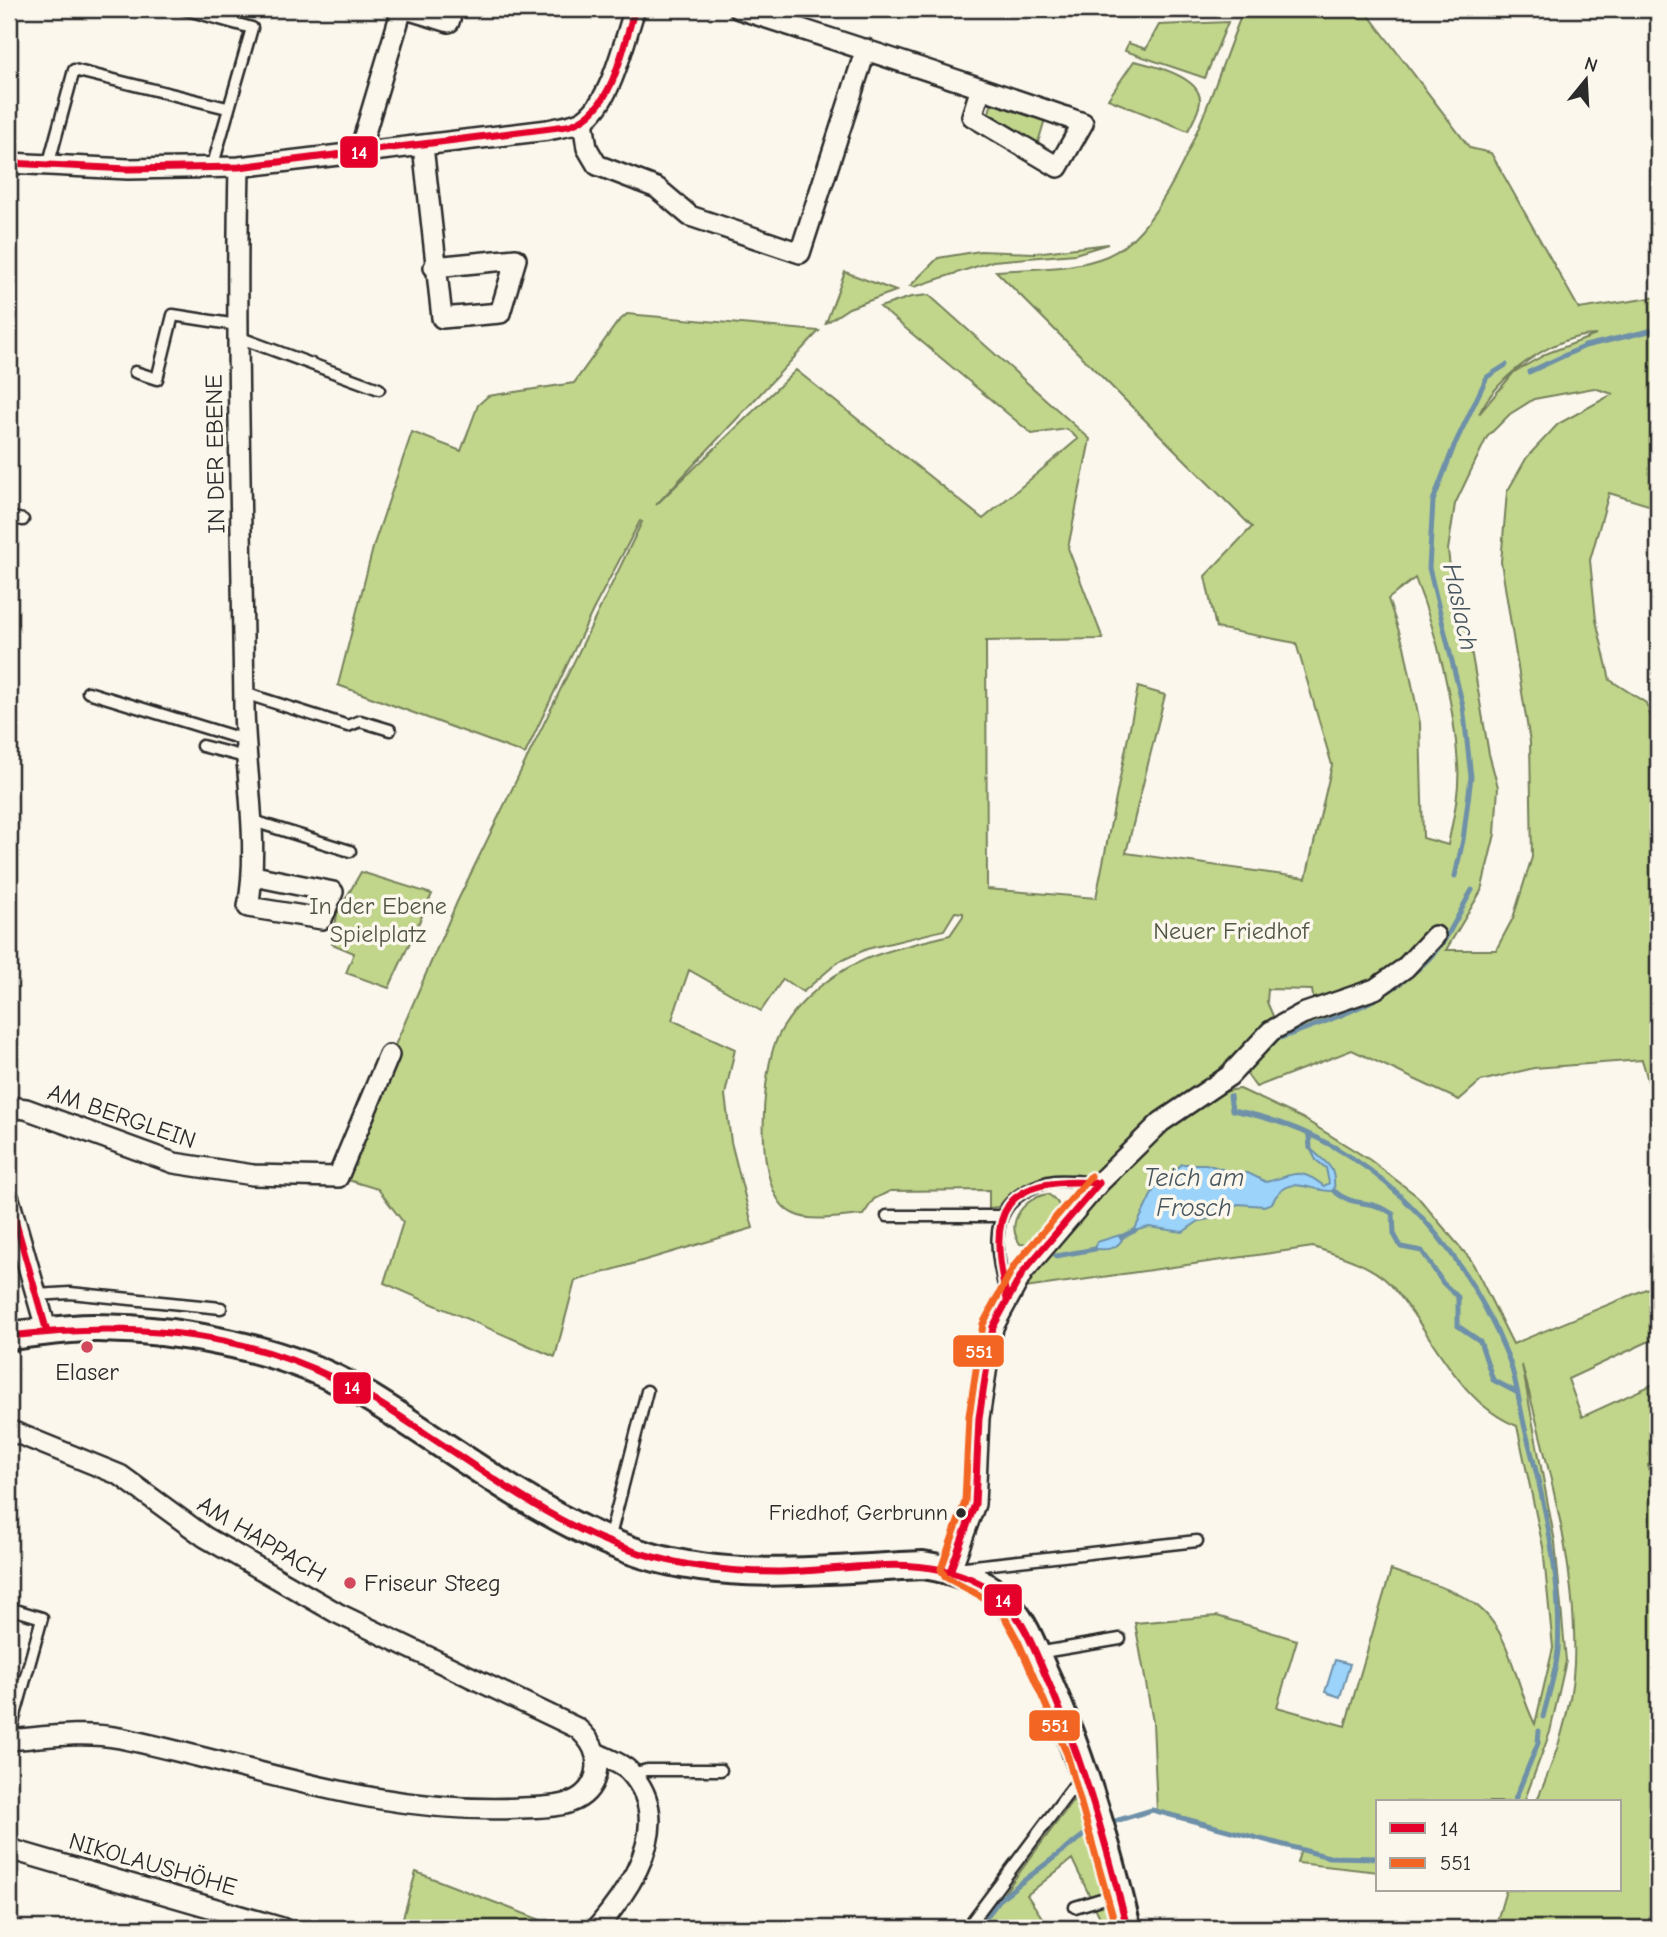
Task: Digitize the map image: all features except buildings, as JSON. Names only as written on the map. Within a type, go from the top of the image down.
[{"type":"street","points":[[359,153],[407,9],[449,22],[453,9]]},
{"type":"street","points":[[9,163],[48,166],[239,167],[548,130],[583,121],[598,107],[609,84],[635,9]]},
{"type":"street","points":[[739,9],[866,49],[981,88],[1083,123],[1058,167],[972,116],[981,88]]},
{"type":"street","points":[[583,121],[587,148],[597,166],[657,188],[690,216],[800,253],[866,49]]},
{"type":"street","points":[[423,146],[434,267],[442,318],[500,313],[516,259],[434,267]]},
{"type":"street","name":"IN DER EBENE","points":[[239,167],[237,331],[245,749],[254,876]]},
{"type":"street","points":[[951,1569],[975,1504],[984,1371],[993,1327],[1023,1272],[1099,1183],[1161,1122],[1230,1074],[1271,1031],[1302,1014],[1375,989],[1405,968],[1435,936]]},
{"type":"street","name":"AM BERGLEIN","points":[[9,1107],[33,1111],[174,1163],[253,1175],[338,1177],[389,1055]]},
{"type":"street","points":[[10,1207],[47,1332]]},
{"type":"street","points":[[9,1336],[97,1328],[158,1331],[285,1357],[360,1392],[528,1501],[609,1541],[678,1563],[738,1572],[923,1565],[951,1569],[985,1586],[1012,1609],[1060,1706],[1100,1829],[1127,1928]]},
{"type":"street","name":"AM HAPPACH","points":[[9,1430],[120,1475],[205,1537],[337,1613],[577,1727],[588,1737],[596,1753],[627,1769],[631,1774]]},
{"type":"street","points":[[9,1739],[78,1735],[119,1738],[341,1794],[482,1811],[572,1803],[580,1798],[593,1781],[596,1753]]},
{"type":"street","points":[[597,1928],[627,1889],[640,1865],[650,1836],[641,1787],[631,1774]]},
{"type":"street","name":"NIKOLAUSHÖHE","points":[[9,1849],[282,1928]]},
{"type":"lane","points":[[184,9],[252,28],[212,168]]},
{"type":"lane","points":[[48,166],[74,70],[227,108]]},
{"type":"lane","points":[[135,372],[158,379],[173,315],[237,331],[379,389]]},
{"type":"lane","points":[[9,517],[23,520]]},
{"type":"lane","points":[[88,692],[245,749]]},
{"type":"lane","points":[[244,693],[348,726],[360,721],[390,730]]},
{"type":"lane","points":[[202,746],[245,749]]},
{"type":"lane","points":[[250,819],[350,851]]},
{"type":"lane","points":[[1007,1299],[999,1266],[999,1216],[1012,1199],[1031,1188],[1053,1181],[1099,1183]]},
{"type":"lane","points":[[887,1216],[999,1216]]},
{"type":"lane","points":[[36,1295],[70,1293],[221,1308]]},
{"type":"lane","points":[[609,1541],[648,1391]]},
{"type":"lane","points":[[951,1569],[1197,1541]]},
{"type":"lane","points":[[9,1608],[42,1618],[9,1739]]},
{"type":"lane","points":[[1036,1653],[1120,1639]]},
{"type":"lane","points":[[631,1774],[647,1770],[721,1770]]},
{"type":"lane","points":[[967,1928],[1083,1773]]},
{"type":"lane","points":[[1075,1907],[1119,1894]]},
{"type":"green space","name":"Neuer Friedhof","points":[[1244,9],[1364,9],[1470,148],[1491,153],[1579,309],[1658,297],[1658,508],[1609,493],[1590,560],[1596,620],[1610,680],[1646,703],[1651,717],[1658,721],[1658,1100],[1654,1101],[1642,1060],[1534,1068],[1481,1081],[1459,1100],[1352,1050],[1256,1087],[1243,1069],[1294,1023],[1355,1004],[1404,957],[1372,982],[1314,1003],[1312,990],[1268,989],[1267,1002],[1273,1016],[1215,1073],[1096,1177],[1043,1179],[1020,1188],[998,1207],[989,1208],[989,1190],[890,1191],[874,1199],[863,1215],[818,1219],[794,1214],[781,1203],[771,1185],[764,1137],[766,1085],[774,1046],[780,1033],[792,1014],[807,998],[840,972],[874,956],[950,935],[963,916],[963,913],[955,912],[944,930],[867,949],[838,962],[803,992],[783,979],[761,1011],[689,970],[672,1020],[735,1049],[725,1095],[731,1142],[753,1228],[575,1281],[555,1357],[384,1283],[403,1222],[378,1189],[338,1177],[457,902],[642,522],[640,521],[593,610],[525,754],[338,685],[374,544],[412,432],[461,451],[478,405],[488,396],[574,383],[617,323],[627,314],[819,331],[656,505],[796,370],[983,519],[1078,439],[1067,429],[1032,434],[880,307],[911,297],[929,295],[1090,439],[1068,548],[1103,639],[986,641],[987,889],[1096,898],[1138,687],[1165,695],[1126,853],[1306,878],[1332,765],[1296,643],[1216,628],[1205,576],[1252,527],[996,271],[1081,264],[1107,256],[1131,240],[1153,215],[1173,183],[1206,108]],"holes":[[[1596,335],[1548,353],[1514,372],[1479,414],[1499,385],[1513,372],[1529,360],[1563,342]],[[1594,388],[1613,394],[1558,424],[1527,457],[1507,492],[1501,562],[1530,742],[1532,857],[1513,918],[1496,950],[1446,950],[1481,891],[1495,834],[1498,787],[1489,754],[1469,638],[1452,585],[1448,550],[1455,504],[1487,437],[1510,414],[1534,399]],[[1415,578],[1444,670],[1453,718],[1458,775],[1456,805],[1448,845],[1423,838],[1420,723],[1404,646],[1388,599]]]},
{"type":"green space","points":[[1228,22],[1205,78],[1125,51],[1128,43],[1146,49],[1159,25]]},
{"type":"green space","points":[[1134,61],[1173,73],[1197,91],[1199,107],[1188,131],[1108,99]]},
{"type":"green space","points":[[993,99],[1046,116],[1036,149],[987,119]]},
{"type":"green space","points":[[1108,244],[1075,254],[993,261],[914,287],[910,286],[938,258],[980,251],[1035,253]]},
{"type":"green space","points":[[845,272],[896,291],[849,308],[826,323]]},
{"type":"green space","name":"In der Ebene Spielplatz","points":[[361,872],[432,894],[389,988],[346,973],[354,953],[332,944],[337,914]]},
{"type":"green space","points":[[1240,1089],[1302,1118],[1370,1160],[1417,1196],[1471,1260],[1513,1344],[1658,1284],[1658,1337],[1568,1379],[1582,1417],[1658,1382],[1658,1460],[1648,1465],[1658,1496],[1658,1928],[1495,1928],[1505,1892],[1622,1892],[1622,1800],[1537,1800],[1556,1752],[1566,1717],[1573,1681],[1574,1627],[1566,1551],[1522,1365],[1555,1542],[1566,1661],[1550,1732],[1525,1800],[1376,1800],[1376,1872],[1297,1863],[1301,1849],[1157,1811],[1153,1722],[1135,1623],[1217,1616],[1297,1640],[1277,1707],[1345,1726],[1391,1570],[1440,1586],[1464,1597],[1484,1612],[1508,1650],[1535,1724],[1553,1648],[1543,1547],[1517,1426],[1496,1415],[1461,1383],[1405,1302],[1382,1277],[1354,1261],[1313,1247],[1025,1288],[1038,1266],[1130,1161],[1187,1112],[1214,1096]]},
{"type":"green space","points":[[1048,1194],[1056,1200],[1059,1207],[1057,1220],[1035,1245],[1020,1244],[1016,1235],[1016,1219],[1025,1205]]},
{"type":"green space","points":[[1075,1798],[1079,1798],[1113,1928],[1105,1928],[1072,1859],[1027,1895],[1049,1928],[978,1928]]},
{"type":"green space","points":[[416,1872],[561,1928],[400,1928]]},
{"type":"water","name":"Teich am Frosch","points":[[1310,1148],[1332,1170],[1334,1191],[1293,1185],[1285,1187],[1272,1203],[1264,1206],[1238,1204],[1218,1217],[1199,1221],[1183,1232],[1149,1227],[1134,1231],[1155,1187],[1182,1164],[1206,1164],[1234,1173],[1248,1173],[1266,1182],[1302,1174],[1324,1186],[1329,1183],[1326,1168],[1316,1160]]},
{"type":"water","points":[[1120,1235],[1122,1240],[1114,1248],[1095,1249],[1097,1242]]},
{"type":"water","points":[[1335,1660],[1350,1664],[1340,1697],[1325,1692]]},
{"type":"waterway","name":"Haslach","points":[[1529,372],[1585,346],[1658,329]]},
{"type":"waterway","name":"Haslach","points":[[1455,876],[1463,840],[1471,777],[1463,706],[1429,568],[1433,501],[1454,446],[1487,377],[1506,365]]},
{"type":"waterway","name":"Haslach","points":[[1269,1047],[1277,1039],[1368,1003],[1408,977],[1427,961],[1443,942],[1472,890]]},
{"type":"waterway","points":[[1230,1096],[1232,1110],[1280,1123],[1325,1142],[1365,1167],[1401,1197],[1434,1231],[1463,1270],[1487,1312],[1508,1357],[1514,1377],[1546,1517],[1555,1572],[1558,1650],[1543,1717]]},
{"type":"waterway","points":[[1309,1136],[1310,1148]]},
{"type":"waterway","points":[[1334,1191],[1348,1200],[1376,1206],[1393,1214],[1394,1234],[1401,1247],[1422,1251],[1443,1283],[1458,1297],[1458,1326],[1480,1341],[1493,1380],[1516,1392]]},
{"type":"waterway","points":[[1121,1237],[1134,1231]]},
{"type":"waterway","points":[[1056,1256],[1095,1249]]},
{"type":"waterway","points":[[1515,1800],[1538,1743],[1539,1731]]},
{"type":"waterway","points":[[1112,1822],[1152,1810],[1329,1857],[1376,1858]]},
{"type":"waterway","points":[[978,1928],[1001,1898],[1084,1835]]},
{"type":"transit line","name":"14","points":[[9,163],[128,169],[239,167],[567,126],[583,119],[596,108],[606,94],[614,78],[635,9]]},
{"type":"transit line","name":"551","points":[[1091,1176],[1014,1266],[983,1324],[969,1416],[965,1502],[941,1569],[945,1577],[979,1595],[1004,1616],[1018,1641],[1067,1754],[1116,1928]]},
{"type":"transit line","name":"14","points":[[1007,1299],[999,1242],[1001,1221],[1009,1205],[1022,1193],[1041,1186],[1066,1182],[1099,1183]]},
{"type":"transit line","name":"14","points":[[951,1569],[975,1504],[979,1418],[993,1327],[1023,1272],[1099,1183]]},
{"type":"transit line","name":"14","points":[[9,1199],[47,1332]]},
{"type":"transit line","name":"14","points":[[9,1336],[134,1330],[216,1340],[257,1349],[296,1362],[370,1398],[553,1515],[608,1542],[653,1557],[705,1567],[758,1572],[919,1566],[947,1571],[973,1580],[1005,1602],[1019,1620],[1035,1651],[1081,1766],[1127,1928]]},
{"type":"place","name":"Elaser","points":[[87,1347]]},
{"type":"place","name":"Friedhof, Gerbrunn","points":[[961,1513]]},
{"type":"place","name":"Friseur Steeg","points":[[350,1583]]}]
